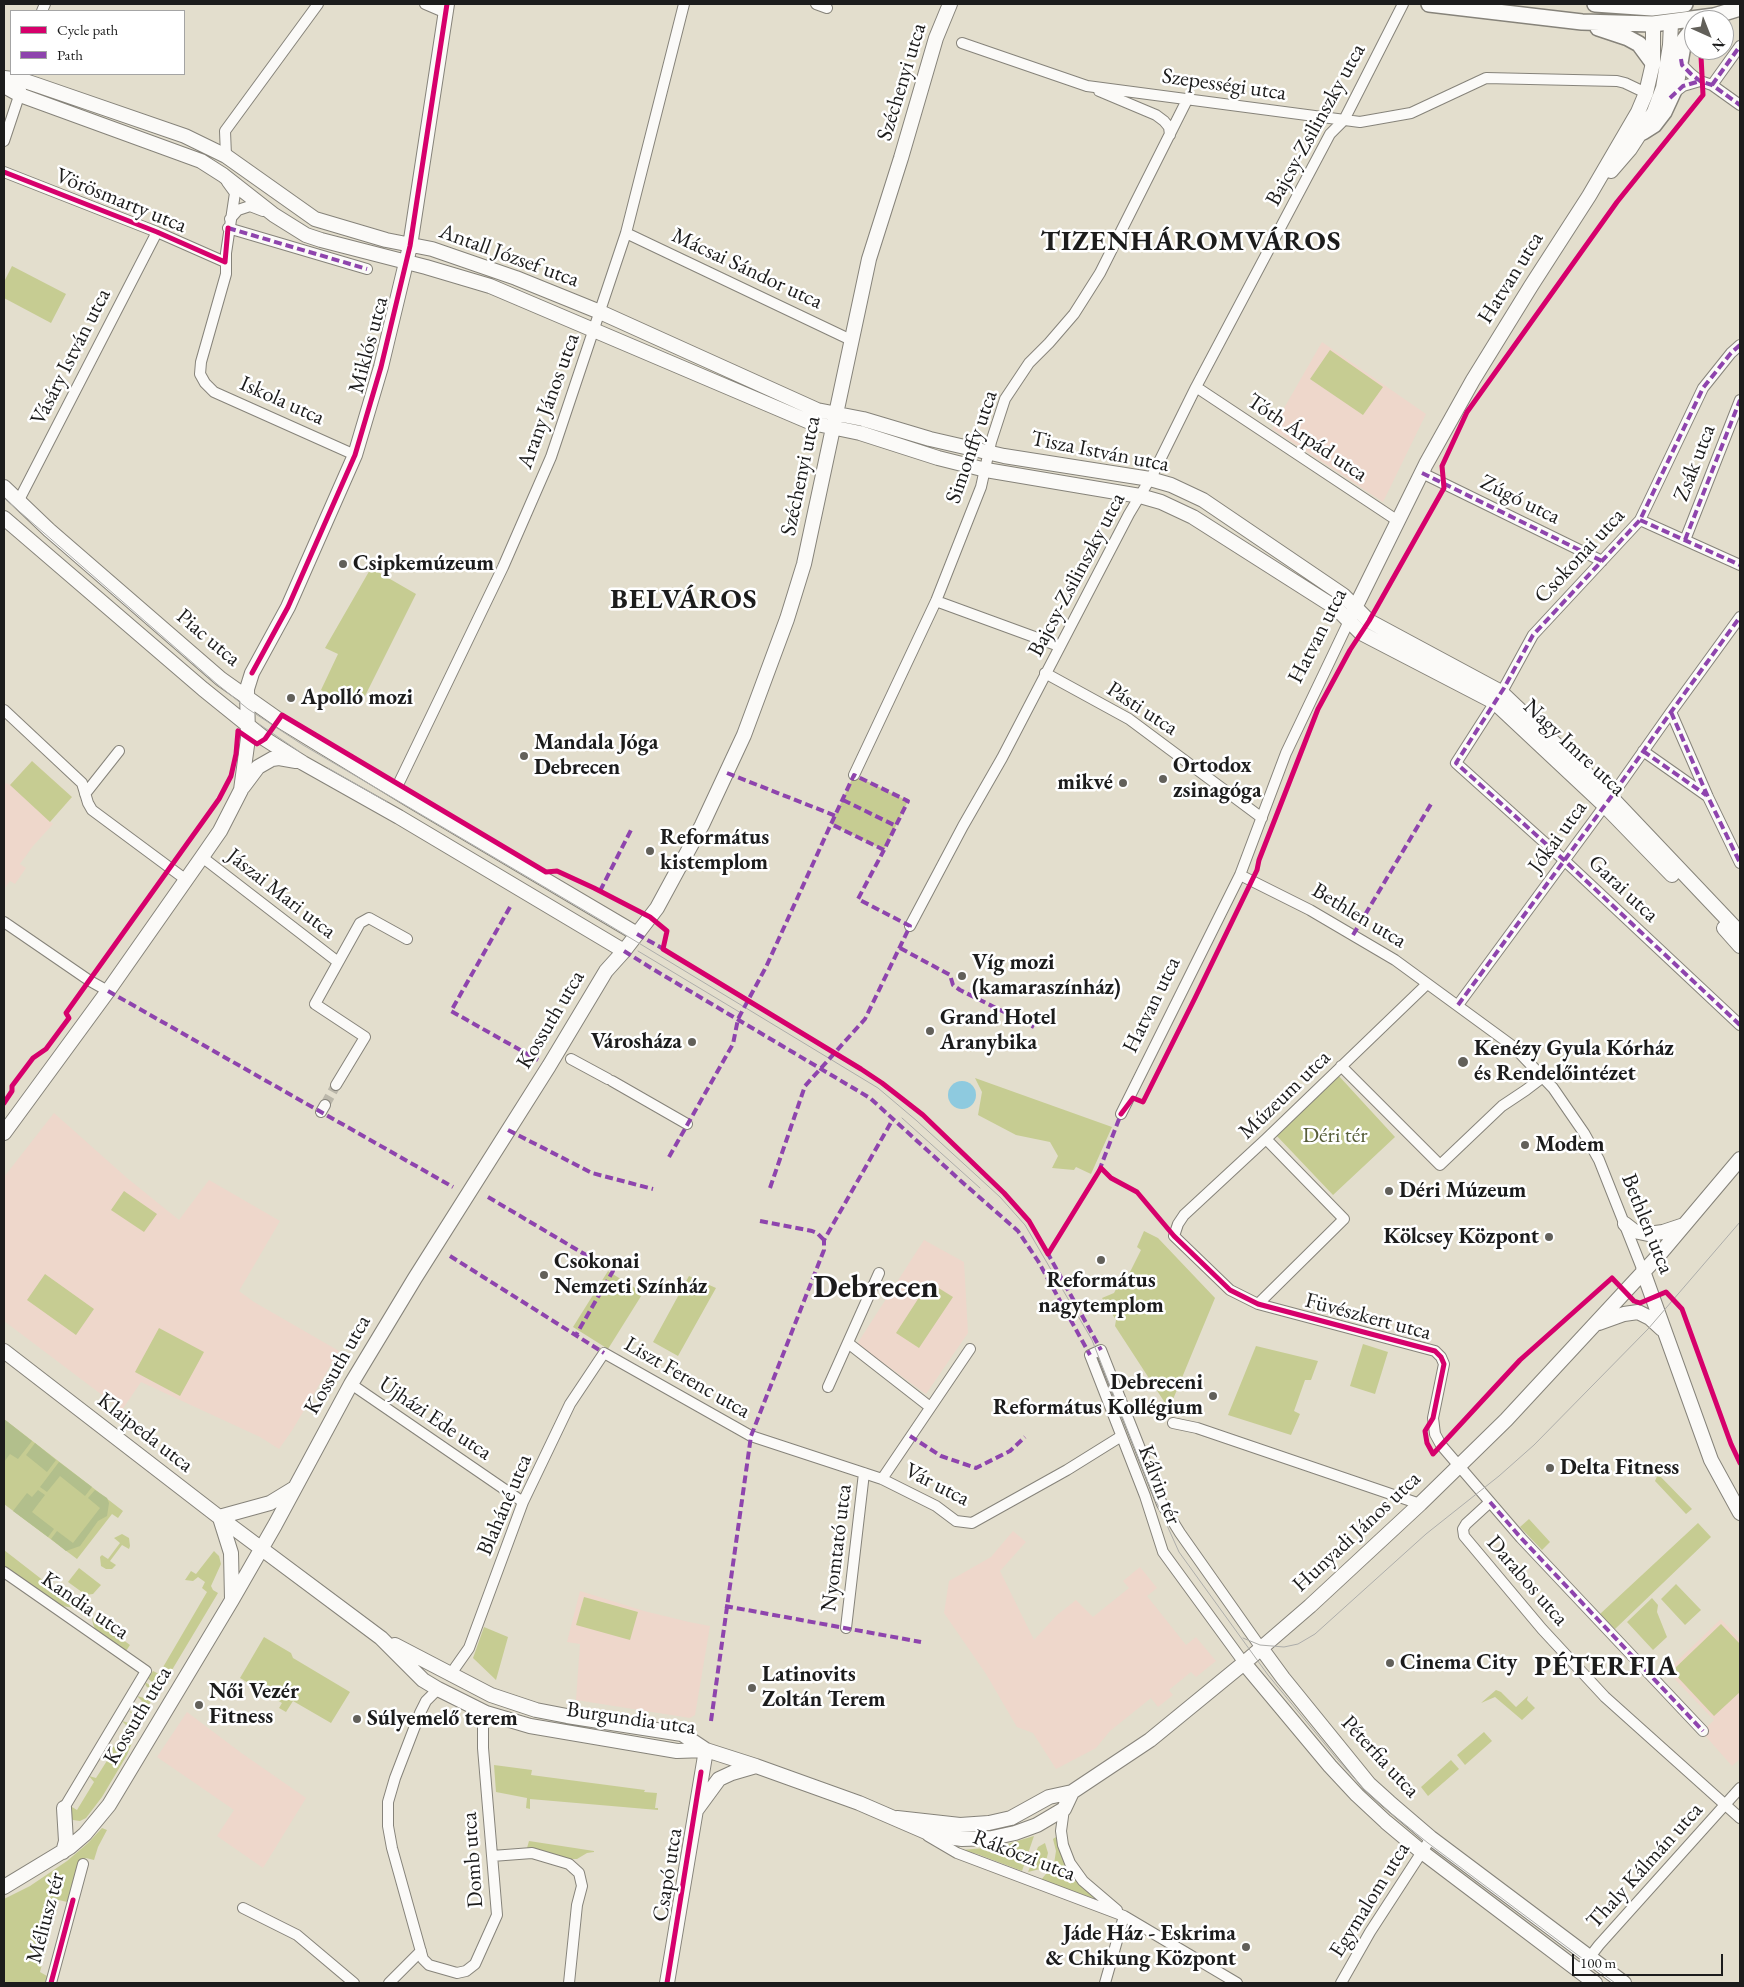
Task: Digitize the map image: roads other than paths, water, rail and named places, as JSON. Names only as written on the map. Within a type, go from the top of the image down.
[{"type":"main road","points":[[1429,4],[1582,22],[1653,24],[1684,21]]},
{"type":"main road","points":[[1595,4],[1652,8],[1677,5],[1671,23]]},
{"type":"main road","points":[[1652,8],[1653,24]]},
{"type":"main road","points":[[1582,22],[1628,38],[1639,44],[1653,63]]},
{"type":"main road","points":[[1643,132],[1654,124],[1664,112],[1676,86],[1684,40]]},
{"type":"street","points":[[226,156],[225,130],[318,4]]},
{"type":"street","points":[[426,4],[447,8]]},
{"type":"street","name":"Arany János utca","points":[[395,791],[515,540],[551,457],[626,233],[684,4]]},
{"type":"street","points":[[816,4],[827,8]]},
{"type":"street","name":"Széchenyi utca","points":[[637,934],[661,900],[706,816],[744,735],[787,619],[804,564],[869,259],[936,38],[950,4]]},
{"type":"street","name":"Bajcsy-Zsilinszky utca","points":[[910,926],[963,826],[1002,758],[1129,514],[1150,479],[1196,387],[1330,134],[1344,120],[1403,4]]},
{"type":"street","name":"Miklós utca","points":[[241,693],[288,607],[355,454],[381,367],[407,262],[447,8]]},
{"type":"street","name":"Hatvan utca","points":[[1589,196],[1630,149],[1643,132],[1654,112],[1663,88],[1670,45],[1671,23]]},
{"type":"street","name":"Hatvan utca","points":[[1121,1114],[1240,874],[1286,752],[1348,621],[1422,473],[1473,380],[1589,196],[1638,112],[1646,93],[1653,63],[1653,24]]},
{"type":"street","name":"Szepességi utca","points":[[962,43],[1086,86],[1156,115],[1164,121],[1170,135]]},
{"type":"street","points":[[1712,85],[1740,46]]},
{"type":"street","points":[[1681,59],[1682,65],[1686,69],[1740,106]]},
{"type":"street","points":[[4,141],[20,95],[22,77]]},
{"type":"street","name":"Antall József utca","points":[[4,78],[22,77],[185,136],[226,156],[315,219],[376,238],[432,250],[488,268],[600,312],[817,410],[834,420]]},
{"type":"street","name":"Szepességi utca","points":[[1086,86],[1360,122],[1411,113],[1486,78],[1617,81],[1646,93]]},
{"type":"street","points":[[1670,98],[1683,86],[1700,80]]},
{"type":"street","name":"Antall József utca","points":[[4,86],[20,95],[200,161],[223,175],[295,229],[321,240],[490,286],[794,416],[812,423],[834,420]]},
{"type":"street","name":"Simonffy utca","points":[[854,775],[936,601],[981,487],[1005,399],[1029,363],[1074,314],[1100,273],[1188,98]]},
{"type":"street","name":"Vörösmarty utca","points":[[4,172],[156,232],[225,262]]},
{"type":"street","points":[[223,175],[235,193],[225,262]]},
{"type":"street","points":[[229,224],[238,210],[250,206],[274,215]]},
{"type":"street","points":[[229,224],[367,269]]},
{"type":"street","name":"Vásáry István utca","points":[[19,500],[156,232]]},
{"type":"street","name":"Mácsai Sándor utca","points":[[626,233],[851,340]]},
{"type":"street","name":"Iskola utca","points":[[225,262],[226,274],[201,362],[200,374],[205,383],[214,392],[355,454]]},
{"type":"street","name":"Csokonai utca","points":[[1456,763],[1498,697],[1533,635],[1640,520],[1703,388],[1731,353],[1740,345]]},
{"type":"street","name":"Tóth Árpád utca","points":[[1196,387],[1398,520]]},
{"type":"street","name":"Zsák utca","points":[[1685,540],[1740,400]]},
{"type":"street","name":"Tisza István utca","points":[[834,420],[989,453],[1150,479],[1171,486],[1203,500],[1343,595],[1356,607]]},
{"type":"street","name":"Tisza István utca","points":[[834,420],[986,470],[1140,496],[1161,502],[1193,518],[1336,608],[1348,621]]},
{"type":"street","name":"Zúgó utca","points":[[1422,473],[1602,561]]},
{"type":"street","name":"Piac utca","points":[[4,487],[49,530],[241,693],[308,739],[637,934]]},
{"type":"street","name":"Piac utca","points":[[4,518],[208,694],[266,739],[303,763],[399,817],[624,951]]},
{"type":"street","points":[[1640,520],[1740,565]]},
{"type":"street","points":[[936,601],[1059,646]]},
{"type":"street","name":"Nagy Imre utca","points":[[1356,607],[1369,621],[1498,697],[1608,802],[1740,933]]},
{"type":"street","name":"Jókai utca","points":[[1458,1005],[1608,802],[1670,712],[1740,617]]},
{"type":"street","name":"Nagy Imre utca","points":[[1348,621],[1361,633],[1498,697]]},
{"type":"street","name":"Pásti utca","points":[[1045,673],[1129,719],[1262,818]]},
{"type":"street","points":[[208,694],[241,693],[248,725],[241,790]]},
{"type":"street","points":[[4,710],[82,783],[92,810],[186,879]]},
{"type":"street","points":[[1670,712],[1740,863]]},
{"type":"street","points":[[86,794],[119,750]]},
{"type":"street","points":[[1643,751],[1708,797]]},
{"type":"street","points":[[4,1133],[108,991],[202,857],[220,831],[241,790],[258,767],[279,758],[303,763]]},
{"type":"street","name":"Garai utca","points":[[1456,763],[1564,860],[1740,1024]]},
{"type":"street","name":"Nagy Imre utca","points":[[1608,802],[1740,946]]},
{"type":"street","name":"Jászai Mari utca","points":[[202,857],[338,962]]},
{"type":"street","name":"Bethlen utca","points":[[1240,874],[1310,910],[1395,960],[1514,1047],[1543,1076],[1569,1110],[1591,1146],[1643,1271],[1711,1460],[1740,1514]]},
{"type":"street","points":[[336,1085],[365,1037],[315,1004],[360,923],[369,918],[407,939]]},
{"type":"street","points":[[4,922],[90,981],[108,991]]},
{"type":"street","name":"Kossuth utca","points":[[92,1827],[117,1793],[262,1549],[350,1384],[549,1066],[606,971],[637,934]]},
{"type":"street","name":"Múzeum utca","points":[[1230,1290],[1174,1236],[1178,1224],[1184,1215],[1427,984]]},
{"type":"street","points":[[571,1059],[687,1124]]},
{"type":"street","points":[[1342,1066],[1440,1165],[1502,1106],[1543,1076]]},
{"type":"street","points":[[1258,1304],[1344,1219],[1266,1139]]},
{"type":"street","name":"Hunyadi János utca","points":[[961,1832],[1011,1818],[1049,1797],[1072,1792],[1150,1740],[1244,1663],[1420,1504],[1506,1420],[1594,1326],[1740,1159]]},
{"type":"street","points":[[1625,1224],[1634,1231],[1648,1234],[1664,1232],[1684,1224]]},
{"type":"street","points":[[828,1387],[879,1273]]},
{"type":"street","name":"Füvészkert utca","points":[[1230,1290],[1258,1304],[1435,1351],[1441,1357],[1444,1364],[1433,1418],[1433,1427],[1438,1441],[1458,1466]]},
{"type":"street","points":[[1594,1326],[1609,1318],[1638,1312],[1650,1318],[1665,1333]]},
{"type":"street","points":[[848,1343],[930,1407]]},
{"type":"street","points":[[882,1479],[970,1348]]},
{"type":"street","name":"Kálvin tér","points":[[1161,1542],[1120,1437],[1106,1393],[1090,1356],[1101,1350],[1162,1504]]},
{"type":"street","name":"Klaipeda utca","points":[[4,1351],[262,1549]]},
{"type":"street","name":"Liszt Ferenc utca","points":[[604,1353],[751,1436]]},
{"type":"street","name":"Blaháné utca","points":[[450,1675],[469,1648],[523,1502],[570,1404],[604,1353]]},
{"type":"street","name":"Újházi Ede utca","points":[[350,1384],[523,1502]]},
{"type":"street","points":[[1173,1423],[1197,1428],[1420,1504]]},
{"type":"street","name":"Vár utca","points":[[751,1436],[882,1479],[936,1506],[956,1521],[972,1523],[1067,1470],[1120,1437]]},
{"type":"street","name":"Darabos utca","points":[[1458,1466],[1490,1502],[1466,1524],[1463,1529],[1464,1536],[1542,1629],[1605,1697],[1740,1818]]},
{"type":"street","name":"Nyomtató utca","points":[[846,1628],[864,1473]]},
{"type":"street","points":[[232,1600],[231,1553],[219,1517],[270,1503],[294,1488]]},
{"type":"street","points":[[1490,1502],[1521,1538],[1703,1731]]},
{"type":"street","name":"Péterfia utca","points":[[1162,1504],[1180,1533],[1283,1678],[1369,1784],[1431,1838],[1624,1983]]},
{"type":"street","name":"Péterfia utca","points":[[1161,1542],[1163,1552],[1244,1663],[1312,1745],[1357,1795],[1422,1852],[1595,1983]]},
{"type":"street","name":"Burgundia utca","points":[[262,1549],[382,1638],[491,1695],[536,1710],[682,1734],[706,1750]]},
{"type":"street","name":"Kandia utca","points":[[4,1572],[146,1671]]},
{"type":"street","name":"Burgundia utca","points":[[382,1638],[423,1680],[486,1713],[530,1726],[677,1751],[706,1750]]},
{"type":"street","name":"Kossuth utca","points":[[64,1812],[146,1671]]},
{"type":"street","points":[[389,1983],[421,1951],[390,1840],[388,1802],[416,1720],[424,1704],[450,1675]]},
{"type":"street","name":"Domb utca","points":[[421,1951],[423,1959],[427,1964],[450,1971],[463,1972],[475,1964],[497,1916],[483,1748],[483,1728],[486,1713]]},
{"type":"street","name":"Rákóczi utca","points":[[706,1750],[756,1766],[897,1818],[957,1853],[1124,1916],[1237,1983]]},
{"type":"street","name":"Csapó utca","points":[[667,1983],[694,1812],[706,1750]]},
{"type":"street","points":[[694,1812],[719,1779],[756,1766]]},
{"type":"street","name":"Thaly Kálmán utca","points":[[1579,1971],[1589,1957],[1740,1788]]},
{"type":"street","points":[[961,1832],[992,1838],[1015,1833],[1036,1825],[1064,1809],[1072,1792]]},
{"type":"street","name":"Rákóczi utca","points":[[1064,1809],[1061,1826],[1062,1838],[1067,1856],[1074,1869],[1088,1885],[1124,1916]]},
{"type":"street","points":[[64,1812],[77,1825],[92,1827]]},
{"type":"street","points":[[63,1852],[66,1841],[64,1812]]},
{"type":"street","name":"Rákóczi utca","points":[[897,1818],[961,1832]]},
{"type":"street","name":"Méliusz tér","points":[[4,1887],[63,1852],[92,1827]]},
{"type":"street","name":"Rákóczi utca","points":[[914,1827],[933,1835],[961,1832]]},
{"type":"street","name":"Egymalom utca","points":[[1341,1983],[1380,1916],[1431,1838]]},
{"type":"street","points":[[492,1856],[532,1853],[569,1864],[580,1873],[582,1886],[569,1964],[569,1983]]},
{"type":"street","name":"Méliusz tér","points":[[51,1983],[83,1864]]},
{"type":"street","points":[[243,1908],[297,1935],[354,1983]]},
{"type":"street","points":[[1105,1983],[1124,1916]]},
{"type":"water","points":[[962,1081],[972,1085],[976,1095],[972,1105],[962,1109],[952,1105],[948,1095],[952,1085]]},
{"type":"tunnel","points":[[325,1105],[336,1085]]},
{"type":"tram line","points":[[4,498],[248,709],[303,745],[604,922],[878,1088],[1000,1197],[1025,1225],[1092,1340],[1152,1492],[1179,1552],[1268,1675],[1338,1760],[1364,1789],[1392,1814],[1615,1983]]},
{"type":"tram line","points":[[259,724],[300,752]]},
{"type":"tram line","points":[[328,768],[387,802]]},
{"type":"tram line","points":[[638,951],[741,1013]]},
{"type":"tram line","points":[[902,1118],[980,1188]]},
{"type":"tram line","points":[[1243,1638],[1260,1645],[1284,1647],[1298,1644],[1315,1634],[1426,1534],[1499,1476],[1534,1445],[1648,1329],[1740,1222]]},
{"type":"place","name":"Csipkemúzeum","points":[[343,564]]},
{"type":"place","name":"Apolló mozi","points":[[291,698]]},
{"type":"place","name":"Mandala Jóga Debrecen","points":[[524,756]]},
{"type":"place","name":"Ortodox zsinagóga","points":[[1163,779]]},
{"type":"place","name":"mikvé","points":[[1123,783]]},
{"type":"place","name":"Református kistemplom","points":[[650,851]]},
{"type":"place","name":"Víg mozi (kamaraszínház)","points":[[962,976]]},
{"type":"place","name":"Grand Hotel Aranybika","points":[[930,1031]]},
{"type":"place","name":"Városháza","points":[[692,1042]]},
{"type":"place","name":"Kenézy Gyula Kórház és Rendelőintézet","points":[[1463,1062]]},
{"type":"place","name":"Modem","points":[[1525,1145]]},
{"type":"place","name":"Déri Múzeum","points":[[1389,1191]]},
{"type":"place","name":"Kölcsey Központ","points":[[1549,1237]]},
{"type":"place","name":"Református nagytemplom","points":[[1101,1260]]},
{"type":"place","name":"Csokonai Nemzeti Színház","points":[[544,1275]]},
{"type":"place","name":"Debreceni Református Kollégium","points":[[1213,1396]]},
{"type":"place","name":"Delta Fitness","points":[[1550,1468]]},
{"type":"place","name":"Cinema City","points":[[1390,1663]]},
{"type":"place","name":"Latinovits Zoltán Terem","points":[[752,1688]]},
{"type":"place","name":"Női Vezér Fitness","points":[[199,1705]]},
{"type":"place","name":"Súlyemelő terem","points":[[357,1719]]},
{"type":"place","name":"Jáde Ház - Eskrima & Chikung Központ","points":[[1246,1947]]},
{"type":"district","name":"TIZENHÁROMVÁROS","points":[[1191,242]]},
{"type":"district","name":"BELVÁROS","points":[[684,600]]},
{"type":"district","name":"Debrecen","points":[[876,1288]]},
{"type":"district","name":"PÉTERFIA","points":[[1606,1667]]},
{"type":"park label","name":"Déri tér","points":[[1335,1136]]}]
